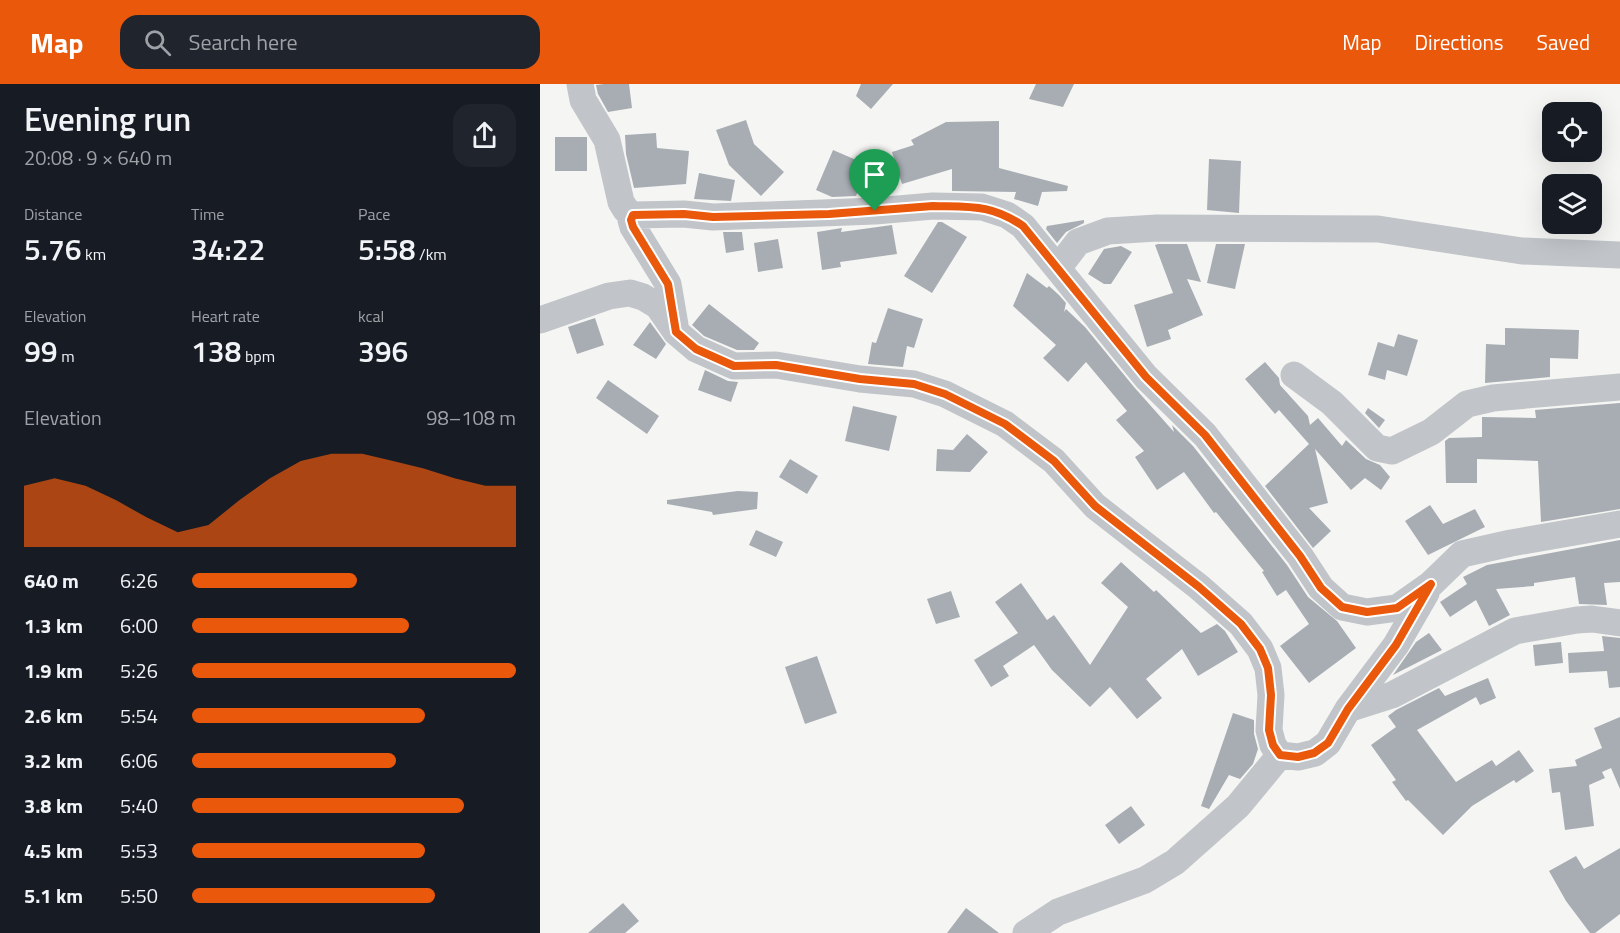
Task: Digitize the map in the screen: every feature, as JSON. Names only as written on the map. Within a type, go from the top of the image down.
[{"type":"street","points":[[580,84],[583,100],[607,140],[621,202],[633,215],[684,214],[713,217],[829,214],[933,206],[982,207],[1007,215],[1023,226],[1146,377],[1205,435],[1293,547],[1321,588],[1342,607],[1367,612],[1397,608],[1431,584],[1462,554],[1620,524]]},
{"type":"street","points":[[633,215],[631,220],[633,227],[668,284],[676,332]]},
{"type":"street","points":[[1058,268],[1078,242],[1108,231],[1157,228],[1378,229],[1522,250],[1620,255]]},
{"type":"street","points":[[540,320],[609,296],[630,294],[643,297],[658,306],[676,332],[696,349],[734,366],[776,365],[860,379],[914,384],[945,394],[1005,424],[1054,461],[1095,506],[1199,587],[1241,624],[1260,649],[1268,668],[1271,695],[1269,730],[1273,745],[1280,755],[1298,757],[1314,753],[1328,743],[1348,709],[1396,645],[1431,584]]},
{"type":"street","points":[[1294,375],[1332,403],[1377,448],[1385,451],[1392,451],[1431,432],[1467,404],[1493,398],[1620,387]]},
{"type":"street","points":[[1348,709],[1392,695],[1515,631],[1577,620],[1592,619],[1620,623]]},
{"type":"street","points":[[1026,933],[1058,912],[1145,880],[1175,862],[1238,806],[1280,755]]},
{"type":"building","points":[[629,84],[632,108],[608,112],[598,94],[596,85]]},
{"type":"building","points":[[861,84],[893,84],[871,109],[856,96]]},
{"type":"building","points":[[1036,84],[1074,84],[1063,107],[1029,99]]},
{"type":"building","points":[[746,120],[754,144],[784,172],[761,196],[729,165],[716,130]]},
{"type":"building","points":[[999,121],[999,168],[1068,186],[1067,191],[1042,192],[1038,206],[1014,199],[1016,192],[952,191],[952,169],[902,184],[892,152],[914,145],[911,140],[946,122]]},
{"type":"building","points":[[656,133],[657,148],[689,151],[686,184],[634,188],[626,154],[625,135]]},
{"type":"building","points":[[555,137],[587,137],[587,171],[555,171]]},
{"type":"building","points":[[833,150],[868,165],[856,196],[832,197],[816,190]]},
{"type":"building","points":[[1209,159],[1241,161],[1239,213],[1207,210]]},
{"type":"building","points":[[699,173],[735,180],[731,201],[694,199]]},
{"type":"building","points":[[1084,220],[1084,223],[1066,232],[1057,243],[1046,229],[1047,226]]},
{"type":"building","points":[[938,222],[942,222],[967,237],[932,293],[904,276]]},
{"type":"building","points":[[892,225],[897,254],[840,262],[841,267],[822,270],[817,232],[842,228],[841,232]]},
{"type":"building","points":[[723,232],[742,232],[744,250],[726,253]]},
{"type":"building","points":[[778,239],[783,268],[758,272],[754,243]]},
{"type":"building","points":[[1187,244],[1201,282],[1187,279],[1203,315],[1168,330],[1171,339],[1147,347],[1134,305],[1173,293],[1155,245]]},
{"type":"building","points":[[1216,244],[1245,244],[1235,289],[1207,283]]},
{"type":"building","points":[[1121,246],[1132,252],[1111,284],[1104,284],[1088,274],[1104,249]]},
{"type":"building","points":[[1027,273],[1059,295],[1066,303],[1064,312],[1066,309],[1085,327],[1174,432],[1172,425],[1193,446],[1287,565],[1308,597],[1337,621],[1356,648],[1309,683],[1280,646],[1309,624],[1286,590],[1277,596],[1262,572],[1264,571],[1216,512],[1214,513],[1184,472],[1157,490],[1135,457],[1144,451],[1116,420],[1127,411],[1086,362],[1068,382],[1043,358],[1056,345],[1013,306]]},
{"type":"building","points":[[709,304],[759,343],[754,350],[737,350],[704,336],[692,325]]},
{"type":"building","points":[[888,308],[923,319],[914,348],[907,346],[903,367],[868,364],[872,342],[876,343]]},
{"type":"building","points":[[595,318],[604,345],[577,354],[568,327]]},
{"type":"building","points":[[650,322],[666,344],[656,359],[633,345]]},
{"type":"building","points":[[1505,328],[1579,330],[1578,359],[1550,358],[1550,377],[1485,383],[1486,344],[1505,345]]},
{"type":"building","points":[[1398,334],[1418,340],[1407,376],[1387,370],[1385,380],[1368,375],[1378,342],[1394,347]]},
{"type":"building","points":[[1265,362],[1279,378],[1280,385],[1308,416],[1310,425],[1318,418],[1342,446],[1346,440],[1366,459],[1380,465],[1390,477],[1381,490],[1365,478],[1351,490],[1315,449],[1328,503],[1309,508],[1331,531],[1313,548],[1265,486],[1309,444],[1279,410],[1275,414],[1245,379]]},
{"type":"building","points":[[705,370],[728,381],[738,382],[731,402],[698,390]]},
{"type":"building","points":[[608,380],[659,416],[647,434],[596,398]]},
{"type":"building","points":[[1620,403],[1620,509],[1541,522],[1538,461],[1477,459],[1477,483],[1446,483],[1445,441],[1449,438],[1482,437],[1482,417],[1536,418],[1535,410]]},
{"type":"building","points":[[853,406],[897,416],[889,451],[845,441]]},
{"type":"building","points":[[1368,408],[1385,420],[1379,428],[1365,413]]},
{"type":"building","points":[[967,434],[988,452],[970,472],[936,471],[937,449],[953,450]]},
{"type":"building","points":[[790,459],[818,476],[807,494],[779,477]]},
{"type":"building","points":[[738,491],[758,492],[757,509],[713,515],[712,512],[667,504],[667,500]]},
{"type":"building","points":[[1430,505],[1443,524],[1475,509],[1485,527],[1428,555],[1405,521]]},
{"type":"building","points":[[756,530],[783,542],[776,557],[749,545]]},
{"type":"building","points":[[1620,540],[1620,582],[1604,583],[1607,605],[1579,604],[1575,577],[1534,583],[1534,586],[1496,589],[1510,615],[1489,626],[1476,600],[1450,617],[1440,602],[1467,584],[1463,577],[1487,565]]},
{"type":"building","points":[[1121,562],[1154,592],[1156,590],[1201,633],[1217,624],[1225,631],[1238,652],[1198,676],[1182,649],[1146,679],[1162,698],[1137,719],[1110,687],[1090,707],[1052,670],[1034,645],[1003,666],[1009,676],[991,687],[974,660],[1018,633],[995,602],[1021,583],[1047,620],[1054,615],[1090,665],[1128,607],[1101,583]]},
{"type":"building","points":[[951,591],[960,617],[936,624],[927,599]]},
{"type":"building","points":[[1429,633],[1442,650],[1393,675],[1416,642]]},
{"type":"building","points":[[1602,636],[1620,638],[1620,687],[1609,688],[1607,671],[1569,673],[1568,653],[1604,651]]},
{"type":"building","points":[[1561,642],[1563,663],[1535,666],[1533,645]]},
{"type":"building","points":[[817,656],[837,713],[805,724],[785,667]]},
{"type":"building","points":[[1488,678],[1496,698],[1480,705],[1476,697],[1417,730],[1456,782],[1492,760],[1496,766],[1519,750],[1534,771],[1516,783],[1514,780],[1472,806],[1443,835],[1408,800],[1406,801],[1392,782],[1396,780],[1371,745],[1396,727],[1388,716],[1396,710],[1439,688],[1445,696]]},
{"type":"building","points":[[1233,713],[1254,720],[1254,734],[1258,749],[1253,764],[1240,779],[1229,775],[1209,809],[1201,806]]},
{"type":"building","points":[[1620,717],[1620,789],[1611,768],[1602,772],[1605,778],[1589,785],[1594,826],[1565,830],[1560,792],[1552,793],[1549,769],[1577,766],[1575,760],[1602,748],[1594,728]]},
{"type":"building","points":[[1131,806],[1145,825],[1119,844],[1105,825]]},
{"type":"building","points":[[1620,848],[1620,914],[1595,933],[1590,933],[1566,901],[1549,871],[1576,856],[1584,869]]},
{"type":"building","points":[[623,903],[639,921],[625,933],[588,933]]},
{"type":"building","points":[[966,908],[999,933],[947,933]]},
{"type":"route","points":[[933,206],[982,207],[1007,215],[1023,226],[1146,377],[1205,435],[1300,556],[1321,588],[1342,607],[1367,612],[1397,608],[1431,584],[1396,645],[1348,709],[1328,743],[1314,753],[1298,757],[1280,755],[1273,745],[1269,730],[1271,695],[1268,668],[1260,649],[1241,624],[1199,587],[1095,506],[1054,461],[1005,424],[945,394],[914,384],[860,379],[776,365],[734,366],[696,349],[676,332],[668,284],[645,248],[631,220],[633,215],[684,214],[713,217],[875,211],[933,206]]}]
